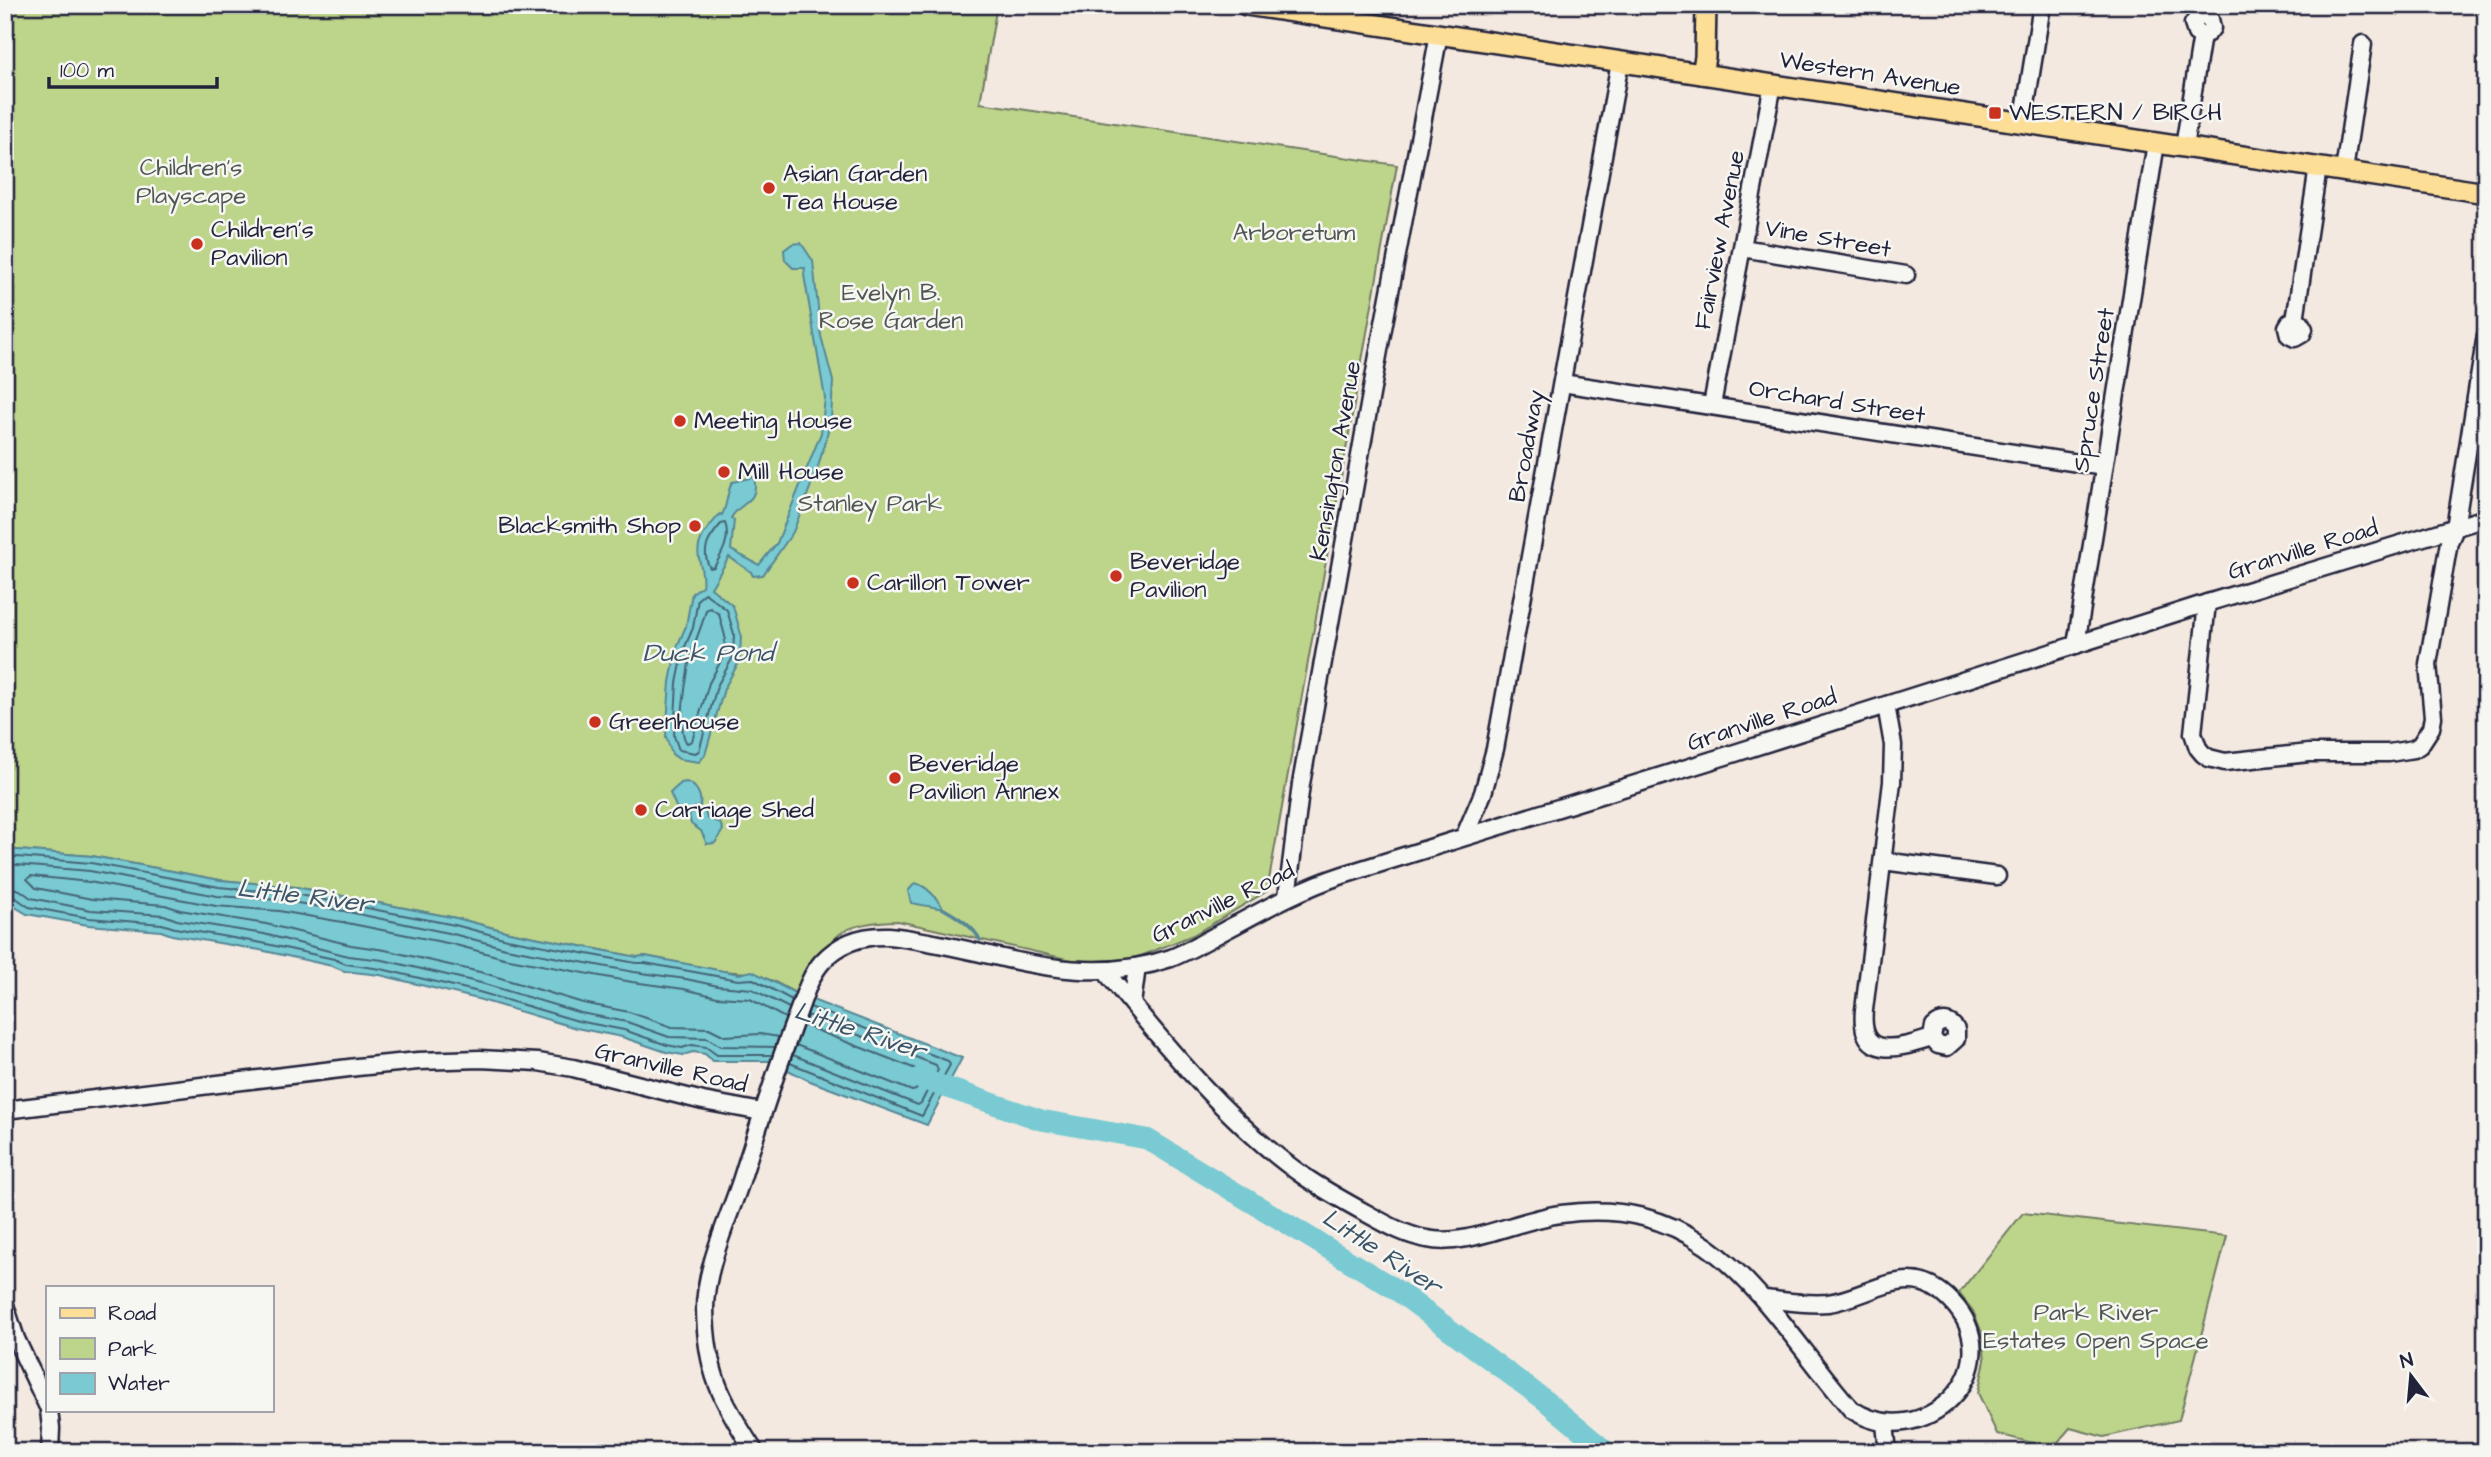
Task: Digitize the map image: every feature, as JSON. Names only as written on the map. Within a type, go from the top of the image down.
[{"type":"main road","name":"Western Avenue","points":[[1246,5],[1302,10],[1620,62],[2486,193]]},
{"type":"main road","points":[[1702,74],[1706,5]]},
{"type":"street","points":[[2024,123],[2041,11]]},
{"type":"street","name":"Kensington Avenue","points":[[1287,897],[1306,757],[1439,34]]},
{"type":"street","points":[[2184,147],[2202,35]]},
{"type":"street","points":[[2344,171],[2363,44]]},
{"type":"street","name":"Broadway","points":[[1465,835],[1483,793],[1495,749],[1620,62]]},
{"type":"street","name":"Fairview Avenue","points":[[1712,405],[1773,84]]},
{"type":"street","name":"Spruce Street","points":[[2076,645],[2156,143]]},
{"type":"street","points":[[2295,320],[2318,167]]},
{"type":"street","name":"Vine Street","points":[[1742,248],[1906,275]]},
{"type":"street","points":[[2207,603],[2193,726],[2194,741],[2209,758],[2225,762],[2309,753],[2389,753],[2414,749],[2426,738],[2433,717],[2428,674],[2430,654],[2449,542],[2455,528],[2486,335]]},
{"type":"street","name":"Orchard Street","points":[[1562,383],[2104,467]]},
{"type":"street","name":"Granville Road","points":[[5,1111],[357,1067],[480,1059],[538,1062],[573,1068],[703,1101],[762,1112],[812,977],[822,962],[849,942],[874,936],[908,939],[1031,965],[1106,972],[1137,967],[1182,953],[1316,884],[1465,835],[2486,518]]},
{"type":"street","points":[[1886,705],[1894,756],[1864,1010],[1865,1031],[1872,1043],[1889,1049],[1932,1038]]},
{"type":"street","points":[[1883,861],[1997,876]]},
{"type":"street","points":[[1132,1004],[1137,967]]},
{"type":"street","points":[[1106,972],[1224,1106],[1284,1161],[1324,1188],[1401,1231],[1429,1240],[1453,1241],[1560,1214],[1602,1212],[1632,1215],[1664,1223],[1700,1241],[1733,1266],[1765,1299],[1851,1409],[1863,1418],[1885,1424],[1907,1425],[1928,1420],[1947,1408],[1957,1395],[1971,1364],[1973,1349],[1969,1328],[1952,1302],[1933,1287],[1910,1281],[1885,1283],[1827,1303],[1814,1304],[1765,1299]]},
{"type":"street","points":[[755,1452],[716,1385],[709,1359],[705,1305],[723,1231],[762,1112]]},
{"type":"street","points":[[5,1305],[16,1339],[46,1403]]},
{"type":"street","points":[[48,1412],[50,1452]]},
{"type":"street","points":[[1885,1424],[1888,1452]]},
{"type":"green space","name":"Stanley Park","points":[[5,5],[997,5],[980,103],[1397,165],[1267,891],[1193,935],[1136,958],[1085,963],[898,921],[863,925],[838,935],[827,957],[819,953],[806,971],[797,994],[773,981],[749,973],[721,971],[645,956],[637,957],[296,887],[220,880],[92,856],[5,849]]},
{"type":"green space","name":"Park River Estates Open Space","points":[[2023,1213],[2227,1236],[2179,1420],[2104,1437],[2070,1428],[2053,1448],[1997,1434],[1978,1393],[1985,1360],[1982,1333],[1973,1311],[1959,1293]]},
{"type":"water","name":"Duck Pond","points":[[801,243],[813,261],[821,336],[833,381],[831,420],[818,467],[793,532],[763,575],[753,576],[729,557],[711,588],[733,606],[741,634],[740,660],[724,689],[705,755],[699,762],[679,759],[672,754],[666,737],[670,682],[692,593],[702,586],[698,551],[701,540],[720,514],[722,515],[732,482],[754,477],[752,497],[731,518],[734,520],[731,550],[759,565],[777,543],[821,433],[825,398],[805,268],[793,268],[785,260],[784,250],[792,244]]},
{"type":"water","points":[[686,782],[699,794],[700,806],[684,812],[677,809],[670,793]]},
{"type":"water","points":[[702,808],[707,818],[720,823],[723,830],[715,843],[707,844],[701,831],[691,824],[689,814]]},
{"type":"water","points":[[5,849],[92,856],[220,880],[296,887],[637,957],[645,956],[739,974],[752,971],[797,994],[962,1058],[927,1125],[810,1081],[770,1061],[713,1061],[705,1054],[693,1052],[683,1055],[666,1052],[622,1037],[576,1028],[478,999],[380,975],[344,971],[260,950],[161,931],[88,925],[27,914],[5,901]]},
{"type":"water","points":[[915,883],[928,890],[944,909],[911,903],[908,891]]},
{"type":"waterway","points":[[944,909],[970,927],[980,940]]},
{"type":"waterway","name":"Little River","points":[[919,1078],[1041,1120],[1147,1139],[1395,1289],[1542,1398],[1607,1452]]},
{"type":"place","name":"WESTERN / BIRCH","points":[[1995,113]]},
{"type":"place","name":"Asian Garden Tea House","points":[[769,188]]},
{"type":"place","name":"Children's Pavilion","points":[[197,244]]},
{"type":"place","name":"Meeting House","points":[[680,421]]},
{"type":"place","name":"Mill House","points":[[724,472]]},
{"type":"place","name":"Blacksmith Shop","points":[[695,526]]},
{"type":"place","name":"Beveridge Pavilion","points":[[1116,576]]},
{"type":"place","name":"Carillon Tower","points":[[853,583]]},
{"type":"place","name":"Greenhouse","points":[[595,722]]},
{"type":"place","name":"Beveridge Pavilion Annex","points":[[895,778]]},
{"type":"place","name":"Carriage Shed","points":[[641,810]]},
{"type":"park label","name":"Children's Playscape","points":[[191,182]]},
{"type":"park label","name":"Arboretum","points":[[1294,233]]},
{"type":"park label","name":"Evelyn B. Rose Garden","points":[[891,307]]}]
